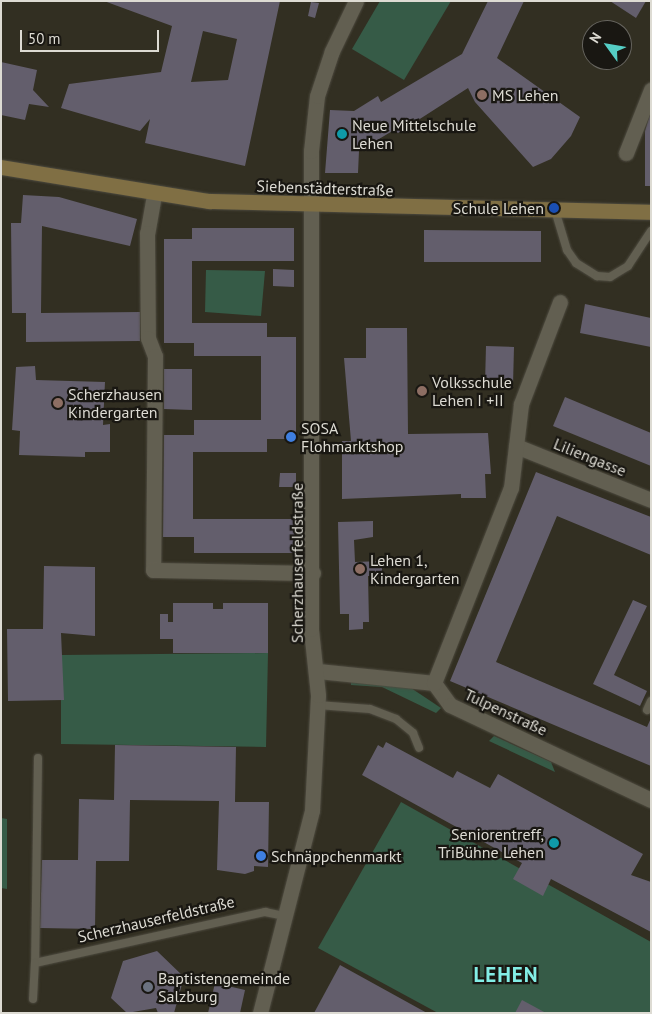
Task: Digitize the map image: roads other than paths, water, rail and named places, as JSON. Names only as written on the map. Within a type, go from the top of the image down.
[{"type":"street","name":"Scherzhauserfeldstraße","points":[[260,1013],[312,810],[318,705],[318,671],[311,629],[313,573],[312,206],[317,96],[356,1]]},
{"type":"street","points":[[626,153],[651,90]]},
{"type":"street","name":"Siebenstädterstraße","points":[[1,167],[154,195],[312,206],[554,208],[651,212]]},
{"type":"street","points":[[154,195],[147,233],[148,338],[155,356],[154,570],[313,573]]},
{"type":"street","points":[[318,671],[434,683],[511,488],[521,404],[560,302]]},
{"type":"street","name":"Liliengasse","points":[[516,446],[651,500]]},
{"type":"street","name":"Tulpenstraße","points":[[434,683],[450,705],[651,800]]},
{"type":"lane","points":[[554,208],[567,250],[576,263],[597,276],[610,276],[628,266],[651,231]]},
{"type":"lane","points":[[647,710],[651,701]]},
{"type":"lane","points":[[318,705],[370,709],[396,719],[413,733],[419,748]]},
{"type":"lane","points":[[33,998],[38,758]]},
{"type":"lane","name":"Scherzhauserfeldstraße","points":[[35,963],[265,912],[284,916]]},
{"type":"place","name":"MS Lehen","points":[[482,95]]},
{"type":"place","name":"Neue Mittelschule Lehen","points":[[342,134]]},
{"type":"place","name":"Schule Lehen","points":[[554,208]]},
{"type":"place","name":"Volksschule Lehen I +II","points":[[422,391]]},
{"type":"place","name":"Scherzhausen Kindergarten","points":[[58,403]]},
{"type":"place","name":"SOSA Flohmarktshop","points":[[291,437]]},
{"type":"place","name":"Lehen 1, Kindergarten","points":[[360,569]]},
{"type":"place","name":"Seniorentreff, TriBühne Lehen","points":[[554,843]]},
{"type":"place","name":"Schnäppchenmarkt","points":[[261,856]]},
{"type":"place","name":"Baptistengemeinde Salzburg","points":[[148,987]]},
{"type":"district","name":"LEHEN","points":[[506,975]]}]
